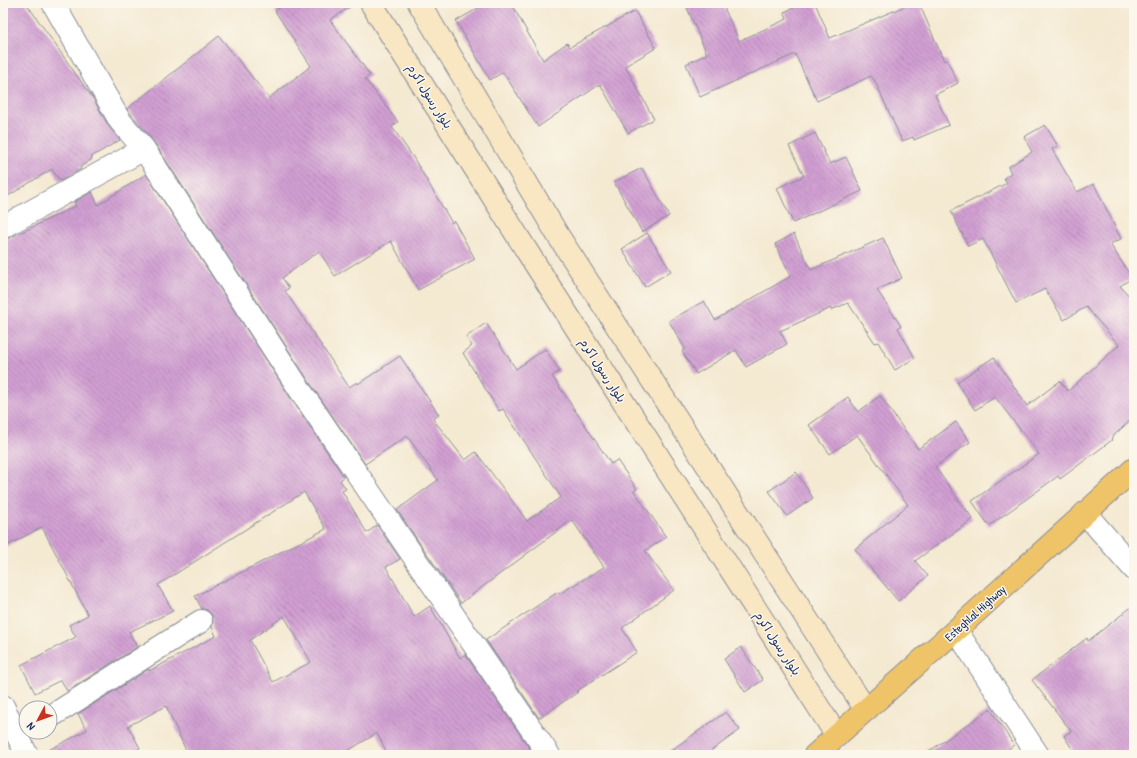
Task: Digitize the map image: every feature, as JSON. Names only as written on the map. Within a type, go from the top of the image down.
[{"type":"highway","name":"Esteghlal Highway","points":[[815,755],[1134,469]]},
{"type":"main road","name":"بلوار رسول اکرم","points":[[372,3],[538,269],[837,736]]},
{"type":"main road","points":[[419,3],[559,237],[866,710]]},
{"type":"street","points":[[53,3],[120,121],[144,149],[300,390],[549,755]]},
{"type":"street","points":[[3,227],[144,149]]},
{"type":"street","points":[[1085,513],[1134,569]]},
{"type":"street","points":[[58,712],[201,621]]},
{"type":"street","points":[[956,630],[1038,755]]},
{"type":"street","points":[[3,706],[24,741]]},
{"type":"building","points":[[3,3],[26,3],[94,100],[109,127],[120,140],[91,157],[92,159],[80,167],[81,169],[60,181],[52,169],[3,199]]},
{"type":"building","points":[[286,3],[356,3],[330,20],[370,75],[365,79],[398,122],[392,127],[413,157],[452,223],[454,221],[475,259],[418,290],[391,241],[335,276],[319,251],[282,278],[289,288],[285,291],[349,387],[357,382],[358,384],[400,356],[439,415],[433,419],[465,460],[476,452],[527,521],[561,497],[503,409],[499,411],[463,353],[472,346],[466,337],[486,323],[516,369],[545,349],[560,371],[552,376],[611,464],[617,460],[637,489],[634,491],[666,537],[645,551],[674,590],[622,628],[637,652],[539,718],[486,640],[558,592],[559,594],[604,567],[572,520],[461,603],[397,510],[438,480],[407,436],[365,464],[310,383],[154,142],[127,109],[219,36],[269,98],[311,66],[275,11]]},
{"type":"building","points":[[487,3],[511,3],[543,60],[567,43],[570,47],[635,11],[656,48],[625,66],[654,119],[628,133],[600,84],[538,127],[503,72],[490,80],[456,21]]},
{"type":"building","points":[[685,3],[722,3],[739,41],[787,19],[784,12],[806,3],[815,3],[830,38],[912,3],[919,3],[944,61],[947,60],[958,83],[935,95],[949,125],[914,140],[913,137],[902,141],[874,79],[871,76],[817,101],[795,54],[700,97],[686,64],[707,54]]},
{"type":"building","points":[[1045,125],[1058,146],[1052,149],[1077,192],[1094,184],[1121,239],[1110,244],[1132,278],[1120,286],[1134,301],[1134,417],[1111,438],[1112,440],[1060,479],[1058,476],[989,526],[972,501],[1039,454],[995,397],[975,410],[957,382],[994,357],[1027,406],[1060,381],[1068,391],[1119,345],[1086,307],[1064,320],[1045,289],[1016,303],[983,239],[968,246],[951,211],[1007,183],[1004,178],[1011,173],[1008,167],[1032,152],[1024,137]]},
{"type":"building","points":[[815,133],[830,164],[846,157],[862,191],[793,223],[777,188],[804,176],[789,146]]},
{"type":"building","points":[[642,168],[669,216],[642,232],[614,182]]},
{"type":"building","points":[[146,174],[290,397],[344,477],[340,480],[346,489],[342,491],[367,533],[377,525],[400,559],[386,567],[414,617],[430,606],[460,658],[465,654],[534,755],[388,755],[377,733],[341,755],[188,755],[166,706],[128,726],[140,748],[127,755],[39,755],[87,730],[78,714],[149,669],[149,671],[216,636],[212,627],[212,615],[207,610],[202,609],[195,596],[326,529],[304,492],[158,585],[173,611],[129,632],[137,647],[67,691],[61,680],[35,693],[21,665],[76,637],[69,625],[88,615],[42,527],[3,548],[3,241],[76,206],[74,202],[92,192],[98,205]],"holes":[[[284,616],[311,662],[273,682],[250,640]]]},
{"type":"building","points":[[647,233],[671,271],[645,287],[622,249]]},
{"type":"building","points":[[794,234],[811,270],[883,238],[902,278],[877,290],[901,326],[898,328],[915,358],[895,370],[878,342],[875,343],[848,303],[831,310],[831,308],[780,331],[787,344],[746,367],[736,350],[696,374],[682,351],[685,349],[669,321],[704,301],[715,320],[791,276],[775,244]]},
{"type":"building","points":[[880,396],[918,449],[956,422],[970,442],[935,467],[973,519],[915,561],[928,576],[898,601],[855,549],[908,505],[857,435],[830,454],[809,425],[848,397],[858,412]]},
{"type":"building","points":[[796,472],[813,498],[787,516],[769,491]]},
{"type":"building","points":[[1134,605],[1134,755],[1076,755],[1064,736],[1071,731],[1032,680],[1087,638],[1088,641]]},
{"type":"building","points":[[741,647],[763,680],[745,692],[724,659]]},
{"type":"building","points":[[990,709],[1014,745],[1000,755],[924,755]]},
{"type":"building","points":[[726,712],[740,730],[705,755],[664,755]]}]
